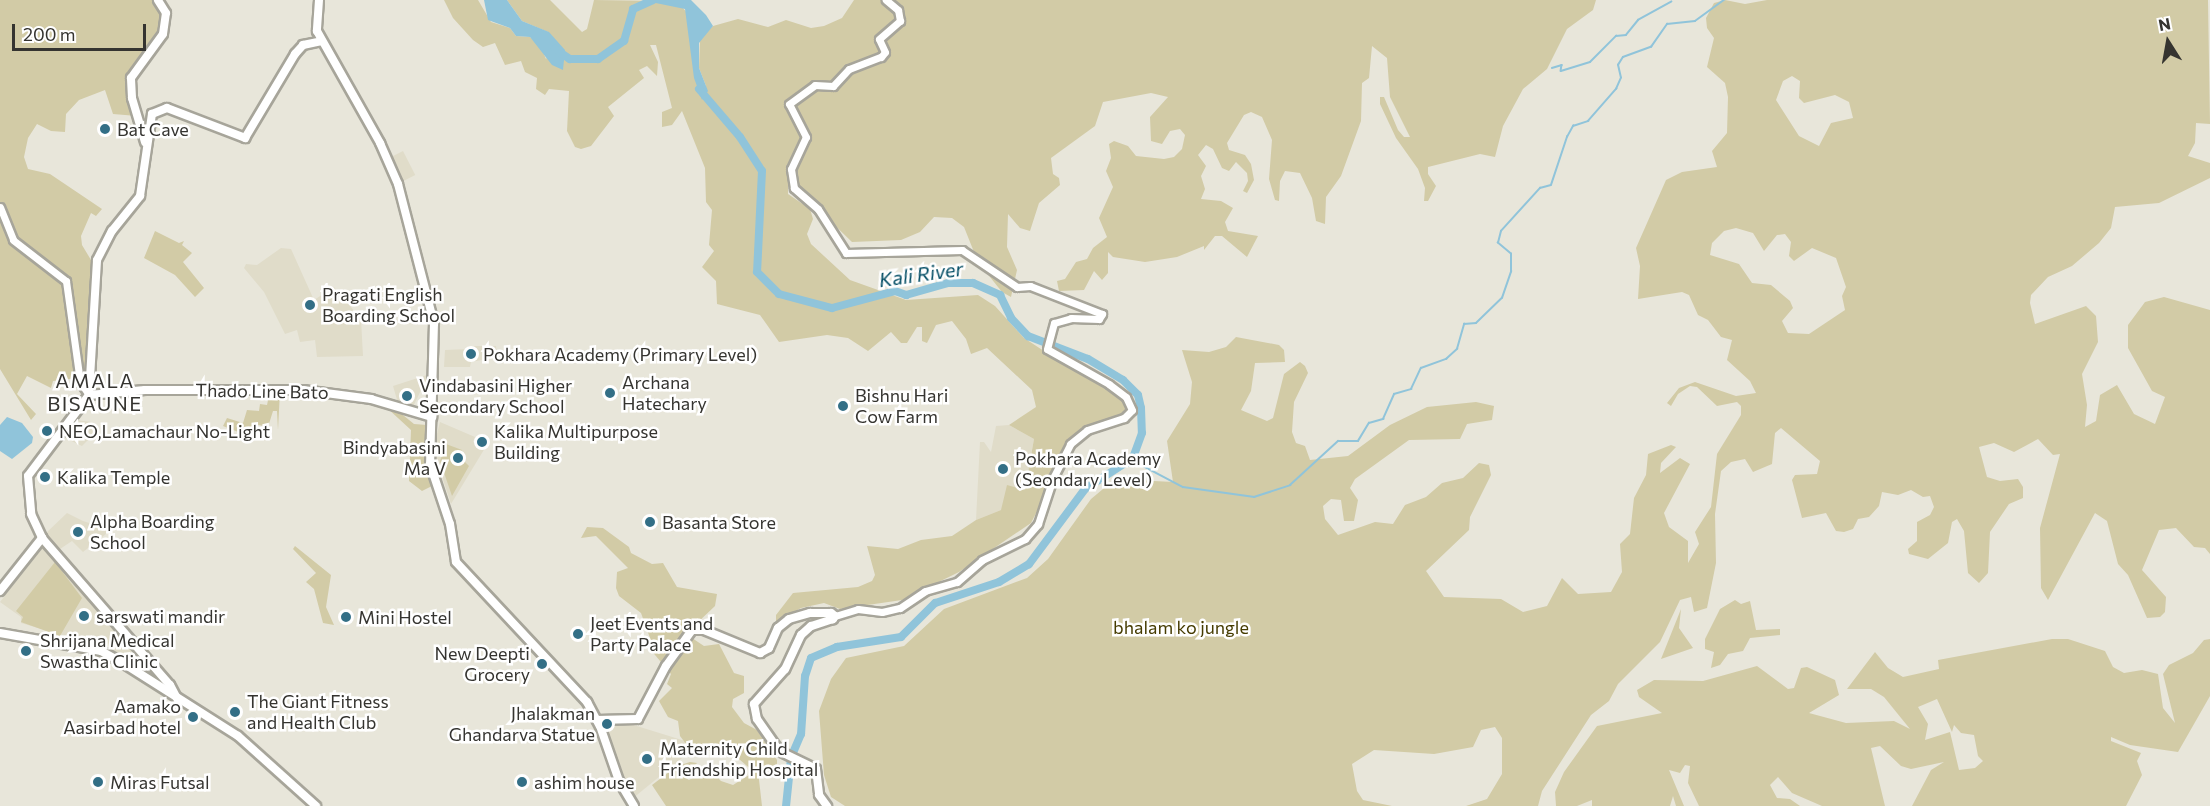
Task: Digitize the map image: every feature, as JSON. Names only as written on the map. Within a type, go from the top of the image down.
[{"type":"main road","points":[[146,146],[131,78],[163,34],[166,13],[158,0]]},
{"type":"main road","points":[[319,0],[317,31],[380,143],[398,184],[437,334],[430,464],[450,524],[456,562],[565,676],[597,720],[619,781],[634,806]]},
{"type":"main road","points":[[137,112],[152,114],[167,108],[245,138],[303,45],[317,31]]},
{"type":"main road","points":[[303,45],[322,41]]},
{"type":"main road","points":[[152,114],[146,146],[146,178],[140,196],[112,231],[97,260],[88,378],[89,395],[35,463],[26,490],[31,514],[42,538],[170,685],[178,700]]},
{"type":"main road","points":[[88,378],[109,391]]},
{"type":"main road","name":"Thado Line Bato","points":[[89,395],[109,391],[329,392],[432,417]]},
{"type":"main road","points":[[0,591],[42,538]]},
{"type":"main road","points":[[597,720],[639,719],[666,666],[689,633],[704,630],[760,653],[769,648],[778,628],[789,619],[814,612],[835,616]]},
{"type":"main road","points":[[826,806],[819,795],[815,767],[788,757],[763,729],[754,701],[785,669],[806,630],[835,616]]},
{"type":"main road","points":[[0,633],[101,651],[238,736],[316,806]]},
{"type":"street","points":[[835,616],[864,608],[882,612],[900,608],[925,591],[957,582],[982,560],[1025,539],[1038,524],[1049,487],[1070,444],[1087,430],[1130,414],[1131,405],[1118,390],[1052,355],[1047,346],[1054,323],[1062,320],[1099,319],[1102,314],[1030,286],[1017,286],[962,250],[846,253],[818,209],[791,182],[791,169],[806,137],[789,104],[814,85],[833,86],[849,69],[881,57],[885,52],[879,39],[900,21],[898,10],[886,0]]},
{"type":"street","points":[[0,207],[13,240],[66,281],[80,382],[89,395]]},
{"type":"shaded area","points":[[403,151],[415,175],[402,182],[390,158]]},
{"type":"shaded area","name":"Pragati English Boarding School","points":[[281,248],[291,249],[314,300],[334,287],[361,319],[363,356],[317,357],[315,340],[300,342],[297,330],[285,334],[264,292],[244,268],[246,264],[257,265]]},
{"type":"shaded area","name":"Pokhara Academy (Primary Level)","points":[[468,346],[496,346],[497,357],[471,362],[470,367],[444,367],[445,350],[468,349]]},
{"type":"shaded area","name":"Vindabasini Higher Secondary School","points":[[430,374],[429,390],[421,390],[412,409],[398,403],[393,386]]},
{"type":"shaded area","points":[[76,420],[91,422],[94,434],[82,446],[65,438]]},
{"type":"shaded area","name":"Bindyabasini Ma V","points":[[440,422],[475,437],[473,442],[485,448],[451,504],[433,449]]},
{"type":"shaded area","name":"Pokhara Academy (Seondary Level)","points":[[1009,425],[1034,439],[1025,490],[1001,510],[976,520],[980,442],[984,442],[991,452],[996,426]]},
{"type":"shaded area","name":"Alpha Boarding School","points":[[67,513],[111,530],[83,552],[72,541],[60,549],[45,534]]},
{"type":"shaded area","points":[[44,545],[134,647],[126,660],[100,646],[21,623],[21,617],[0,602]]},
{"type":"shaded area","name":"Maternity Child Friendship Hospital","points":[[612,721],[624,722],[698,745],[632,799],[617,772],[606,738]]},
{"type":"green space","points":[[0,0],[160,0],[163,17],[160,33],[127,77],[129,100],[137,116],[113,114],[105,90],[79,100],[66,114],[65,132],[51,131],[37,124],[28,138],[24,157],[28,169],[50,174],[102,209],[96,216],[91,213],[81,236],[82,245],[94,265],[85,386],[77,378],[53,381],[51,388],[27,376],[17,394],[36,414],[31,420],[0,369]]},
{"type":"green space","points":[[444,0],[478,0],[491,22],[510,28],[516,36],[530,37],[541,47],[546,59],[556,41],[548,32],[522,21],[507,0],[550,0],[582,32],[587,29],[594,0],[659,1],[683,8],[688,14],[699,95],[706,86],[699,68],[700,39],[713,26],[738,19],[768,27],[786,20],[811,28],[824,26],[842,18],[854,0],[1596,0],[1593,10],[1567,29],[1547,69],[1523,89],[1503,126],[1495,157],[1480,154],[1428,167],[1428,174],[1436,186],[1428,201],[1424,201],[1425,188],[1418,169],[1396,138],[1380,104],[1380,97],[1384,97],[1398,130],[1404,137],[1410,137],[1390,97],[1387,58],[1372,46],[1369,78],[1362,83],[1361,121],[1341,176],[1326,197],[1325,224],[1316,221],[1312,198],[1300,173],[1285,171],[1280,181],[1279,201],[1275,200],[1269,179],[1272,140],[1262,117],[1251,112],[1244,115],[1227,143],[1229,150],[1245,155],[1251,164],[1254,180],[1247,193],[1243,191],[1248,181],[1247,173],[1236,162],[1229,171],[1222,168],[1213,149],[1206,145],[1198,155],[1206,166],[1201,176],[1205,189],[1201,199],[1221,201],[1233,208],[1225,222],[1228,231],[1258,236],[1247,257],[1222,236],[1215,236],[1204,250],[1204,246],[1177,257],[1145,262],[1113,257],[1108,252],[1108,273],[1102,280],[1094,271],[1084,290],[1059,291],[1057,281],[1065,279],[1076,262],[1087,259],[1093,248],[1107,237],[1099,218],[1113,187],[1106,171],[1111,158],[1109,144],[1114,141],[1128,146],[1136,156],[1164,159],[1174,157],[1182,149],[1185,135],[1180,129],[1170,131],[1162,144],[1151,141],[1150,117],[1168,97],[1151,93],[1103,102],[1095,126],[1051,158],[1053,174],[1059,178],[1060,185],[1039,203],[1030,231],[1020,228],[1008,214],[1007,247],[1017,270],[1011,297],[1002,292],[978,262],[964,227],[952,218],[934,217],[920,232],[901,240],[852,242],[788,180],[788,194],[810,209],[813,219],[807,234],[811,244],[850,280],[906,300],[978,295],[995,306],[1024,338],[1070,368],[1110,385],[1127,401],[1128,413],[1075,436],[1031,523],[959,572],[902,600],[840,609],[824,603],[801,608],[776,622],[776,615],[793,593],[858,587],[872,581],[875,575],[867,546],[898,549],[921,540],[952,536],[976,520],[1001,510],[1007,485],[1025,490],[1034,439],[1009,425],[1036,407],[1032,390],[987,348],[971,354],[966,339],[952,321],[936,325],[927,343],[922,341],[922,327],[917,327],[907,343],[901,343],[891,332],[868,351],[848,338],[827,335],[779,342],[760,315],[717,304],[716,281],[702,267],[714,251],[709,245],[712,210],[706,202],[705,168],[682,111],[672,125],[662,127],[662,112],[672,108],[656,45],[650,45],[658,62],[657,76],[647,66],[639,70],[644,78],[608,107],[614,116],[591,146],[581,149],[575,147],[567,131],[569,91],[549,89],[545,95],[536,89],[537,78],[525,72],[521,61],[505,65],[495,43],[483,47],[473,40],[453,18]]},
{"type":"green space","name":"bhalam ko jungle","points":[[1725,0],[1745,4],[1767,0],[2208,0],[2210,124],[2196,123],[2195,143],[2188,156],[2210,163],[2210,178],[2159,203],[2115,207],[2111,228],[2099,243],[2072,266],[2048,277],[2031,295],[2030,303],[2035,324],[2086,306],[2096,316],[2098,342],[2082,374],[2087,405],[2085,427],[2096,421],[2100,395],[2117,385],[2134,414],[2155,424],[2165,397],[2152,391],[2128,348],[2128,325],[2145,302],[2164,297],[2210,310],[2210,554],[2205,548],[2194,547],[2176,528],[2159,530],[2142,570],[2166,597],[2165,612],[2160,617],[2147,618],[2128,575],[2118,564],[2107,521],[2095,513],[2048,600],[2041,588],[2040,528],[2060,454],[2053,455],[2038,439],[2014,452],[1994,443],[1979,447],[1987,477],[2000,481],[2018,479],[2023,487],[2023,498],[2009,504],[1990,532],[1988,573],[1979,583],[1968,573],[1964,531],[1957,519],[1952,522],[1948,543],[1928,559],[1909,554],[1908,549],[1917,541],[1917,522],[1930,515],[1934,507],[1930,496],[1923,497],[1911,490],[1898,495],[1882,492],[1879,506],[1869,517],[1858,519],[1853,529],[1844,532],[1836,531],[1826,513],[1802,518],[1792,480],[1795,475],[1817,474],[1820,461],[1781,428],[1775,433],[1772,464],[1753,472],[1745,459],[1731,462],[1721,471],[1715,514],[1716,563],[1707,608],[1694,612],[1691,597],[1680,600],[1660,642],[1618,684],[1609,701],[1591,715],[1542,791],[1538,806],[1466,806],[1487,799],[1502,774],[1502,738],[1495,727],[1481,730],[1473,747],[1434,754],[1374,750],[1352,764],[1357,791],[1363,800],[1392,806],[845,806],[831,797],[824,775],[819,711],[831,679],[846,658],[904,646],[944,609],[1027,578],[1048,559],[1091,499],[1115,479],[1173,482],[1167,441],[1190,404],[1192,382],[1182,350],[1209,352],[1226,347],[1236,337],[1279,345],[1284,350],[1285,362],[1255,363],[1251,391],[1241,410],[1267,421],[1273,418],[1284,374],[1300,362],[1305,366],[1308,373],[1294,402],[1292,432],[1296,443],[1305,446],[1310,460],[1348,456],[1390,425],[1427,407],[1476,402],[1494,406],[1492,420],[1467,424],[1460,439],[1409,440],[1355,479],[1350,488],[1358,500],[1354,521],[1344,521],[1341,500],[1331,499],[1323,506],[1325,519],[1338,535],[1375,522],[1393,524],[1405,505],[1426,497],[1442,483],[1463,478],[1479,463],[1489,465],[1491,475],[1470,517],[1469,530],[1426,571],[1444,597],[1501,599],[1523,612],[1547,606],[1562,578],[1578,594],[1611,592],[1622,572],[1620,544],[1630,534],[1634,498],[1646,475],[1648,454],[1671,445],[1676,447],[1661,463],[1660,473],[1680,458],[1690,464],[1664,513],[1669,527],[1688,541],[1688,563],[1699,544],[1695,532],[1711,507],[1717,454],[1741,415],[1741,406],[1737,402],[1717,406],[1697,387],[1690,386],[1678,394],[1671,406],[1667,403],[1679,388],[1695,382],[1736,396],[1756,393],[1750,381],[1727,360],[1732,340],[1721,337],[1708,320],[1698,315],[1689,295],[1682,292],[1638,299],[1640,266],[1636,248],[1666,180],[1682,172],[1717,167],[1712,151],[1727,133],[1728,97],[1725,83],[1707,67],[1714,38],[1707,28],[1706,18],[1714,3]],"holes":[[[1792,76],[1800,81],[1799,98],[1804,103],[1835,95],[1849,102],[1853,118],[1831,123],[1819,146],[1799,136],[1776,100],[1783,81]],[[1736,228],[1753,233],[1764,251],[1777,235],[1785,234],[1791,242],[1789,256],[1794,261],[1812,248],[1836,258],[1846,287],[1842,296],[1845,310],[1809,334],[1788,333],[1782,321],[1793,308],[1790,301],[1771,285],[1752,283],[1739,264],[1710,255],[1712,243],[1724,231]]]},
{"type":"green space","points":[[155,231],[179,243],[184,241],[182,245],[192,253],[183,262],[204,288],[195,297],[175,275],[144,258]]},
{"type":"green space","points":[[270,391],[280,391],[278,430],[277,411],[273,411],[268,427],[254,424],[251,437],[223,426],[227,418],[243,423],[247,410],[259,411],[260,404],[267,405]]},
{"type":"green space","points":[[386,407],[398,411],[414,424],[427,425],[426,468],[432,486],[422,491],[409,481],[411,430]]},
{"type":"green space","points":[[446,444],[462,450],[459,456],[469,466],[452,496],[440,461]]},
{"type":"green space","points":[[587,527],[603,528],[629,547],[631,553],[652,564],[663,563],[677,587],[717,594],[715,606],[695,625],[684,626],[683,632],[704,646],[719,644],[734,673],[744,676],[744,693],[733,699],[732,707],[744,723],[757,730],[777,760],[777,764],[758,771],[762,806],[666,806],[652,785],[677,766],[690,762],[697,763],[684,777],[689,780],[709,769],[721,781],[733,785],[754,772],[739,759],[686,744],[680,736],[678,721],[668,717],[659,701],[672,688],[667,684],[671,674],[650,649],[650,638],[641,613],[619,596],[616,588],[617,572],[628,568],[596,536],[581,538]]},
{"type":"green space","points":[[295,546],[331,575],[326,607],[334,625],[323,623],[314,589],[306,582],[316,573],[293,549]]},
{"type":"green space","points":[[55,562],[82,598],[60,636],[21,622],[23,617],[16,611]]},
{"type":"green space","points":[[1735,600],[1741,604],[1750,601],[1756,630],[1780,629],[1780,635],[1750,638],[1743,651],[1728,654],[1720,665],[1711,668],[1714,652],[1705,649],[1705,639],[1720,609]]},
{"type":"green space","points":[[1681,609],[1679,628],[1693,648],[1661,659]]},
{"type":"green space","points":[[2052,639],[2068,639],[2105,651],[2113,667],[2124,673],[2142,670],[2158,674],[2163,708],[2175,723],[2163,674],[2169,665],[2193,653],[2204,640],[2210,639],[2210,696],[2178,752],[2130,745],[2111,737],[2111,741],[2141,753],[2137,761],[2142,775],[2126,806],[1912,806],[1931,770],[1944,762],[1911,769],[1901,766],[1880,746],[1871,748],[1885,806],[1822,806],[1792,793],[1778,777],[1770,785],[1777,798],[1790,799],[1800,806],[1699,806],[1688,783],[1690,766],[1685,765],[1680,773],[1669,770],[1684,806],[1676,806],[1673,796],[1670,806],[1592,806],[1592,800],[1577,806],[1556,806],[1555,792],[1564,772],[1597,726],[1662,713],[1639,697],[1637,690],[1654,680],[1703,681],[1757,666],[1788,689],[1794,688],[1801,668],[1807,667],[1835,680],[1839,695],[1809,713],[1846,723],[1894,721],[1910,729],[1884,697],[1871,689],[1847,689],[1875,652],[1888,668],[1903,677],[1939,669],[1938,660]],"holes":[[[1937,699],[1952,732],[1954,725],[1961,733],[1974,735],[1978,756],[1983,761],[1975,768],[1959,770],[1950,732],[1925,740],[1928,724],[1918,707]]]},
{"type":"water","points":[[484,0],[507,0],[522,21],[549,32],[565,50],[563,70],[552,65],[530,37],[516,36],[510,28],[488,20]]},
{"type":"water","points":[[641,0],[691,0],[713,26],[699,43],[699,68],[708,91],[702,100],[694,78],[685,9]]},
{"type":"water","points":[[7,417],[22,423],[33,437],[32,443],[12,459],[0,451],[0,425]]},
{"type":"waterway","points":[[555,49],[570,59],[598,59],[624,41],[633,9],[653,0]]},
{"type":"waterway","points":[[1124,466],[1143,466],[1183,487],[1254,497],[1290,485],[1338,441],[1358,441],[1369,423],[1383,419],[1394,394],[1411,389],[1421,368],[1446,359],[1457,349],[1464,324],[1476,323],[1502,298],[1511,272],[1511,254],[1498,243],[1501,231],[1540,188],[1551,185],[1573,126],[1588,121],[1616,89],[1621,78],[1618,65],[1623,57],[1651,47],[1667,24],[1695,21],[1724,0]]},
{"type":"waterway","points":[[1552,68],[1562,65],[1561,71],[1590,62],[1616,36],[1626,35],[1638,20],[1671,2]]},
{"type":"waterway","name":"Kali River","points":[[699,89],[740,137],[762,171],[757,272],[779,294],[832,308],[895,291],[906,295],[948,283],[973,283],[1000,295],[1011,318],[1028,336],[1088,359],[1123,380],[1138,395],[1141,408],[1142,433],[1133,458],[1085,489],[1029,564],[999,582],[935,603],[901,637],[837,647],[811,658],[805,676],[801,734],[791,758],[786,806]]},
{"type":"place","name":"Bat Cave","points":[[105,129]]},
{"type":"place","name":"Pragati English Boarding School","points":[[310,305]]},
{"type":"place","name":"Pokhara Academy (Primary Level)","points":[[471,354]]},
{"type":"place","name":"Archana Hatechary","points":[[610,393]]},
{"type":"place","name":"Vindabasini Higher Secondary School","points":[[407,396]]},
{"type":"place","name":"Bishnu Hari Cow Farm","points":[[843,406]]},
{"type":"place","name":"NEO,Lamachaur No-Light","points":[[47,431]]},
{"type":"place","name":"Kalika Multipurpose Building","points":[[482,442]]},
{"type":"place","name":"Bindyabasini Ma V","points":[[458,458]]},
{"type":"place","name":"Pokhara Academy (Seondary Level)","points":[[1003,469]]},
{"type":"place","name":"Kalika Temple","points":[[45,477]]},
{"type":"place","name":"Basanta Store","points":[[650,522]]},
{"type":"place","name":"Alpha Boarding School","points":[[78,532]]},
{"type":"place","name":"sarswati mandir","points":[[84,616]]},
{"type":"place","name":"Mini Hostel","points":[[346,617]]},
{"type":"place","name":"Jeet Events and Party Palace","points":[[578,634]]},
{"type":"place","name":"Shrijana Medical Swastha Clinic","points":[[26,651]]},
{"type":"place","name":"New Deepti Grocery","points":[[542,664]]},
{"type":"place","name":"The Giant Fitness and Health Club","points":[[235,712]]},
{"type":"place","name":"Aamako Aasirbad hotel","points":[[193,717]]},
{"type":"place","name":"Jhalakman Ghandarva Statue","points":[[607,724]]},
{"type":"place","name":"Maternity Child Friendship Hospital","points":[[647,759]]},
{"type":"place","name":"Miras Futsal","points":[[98,782]]},
{"type":"place","name":"ashim house","points":[[522,782]]},
{"type":"district","name":"AMALA BISAUNE","points":[[95,392]]}]
